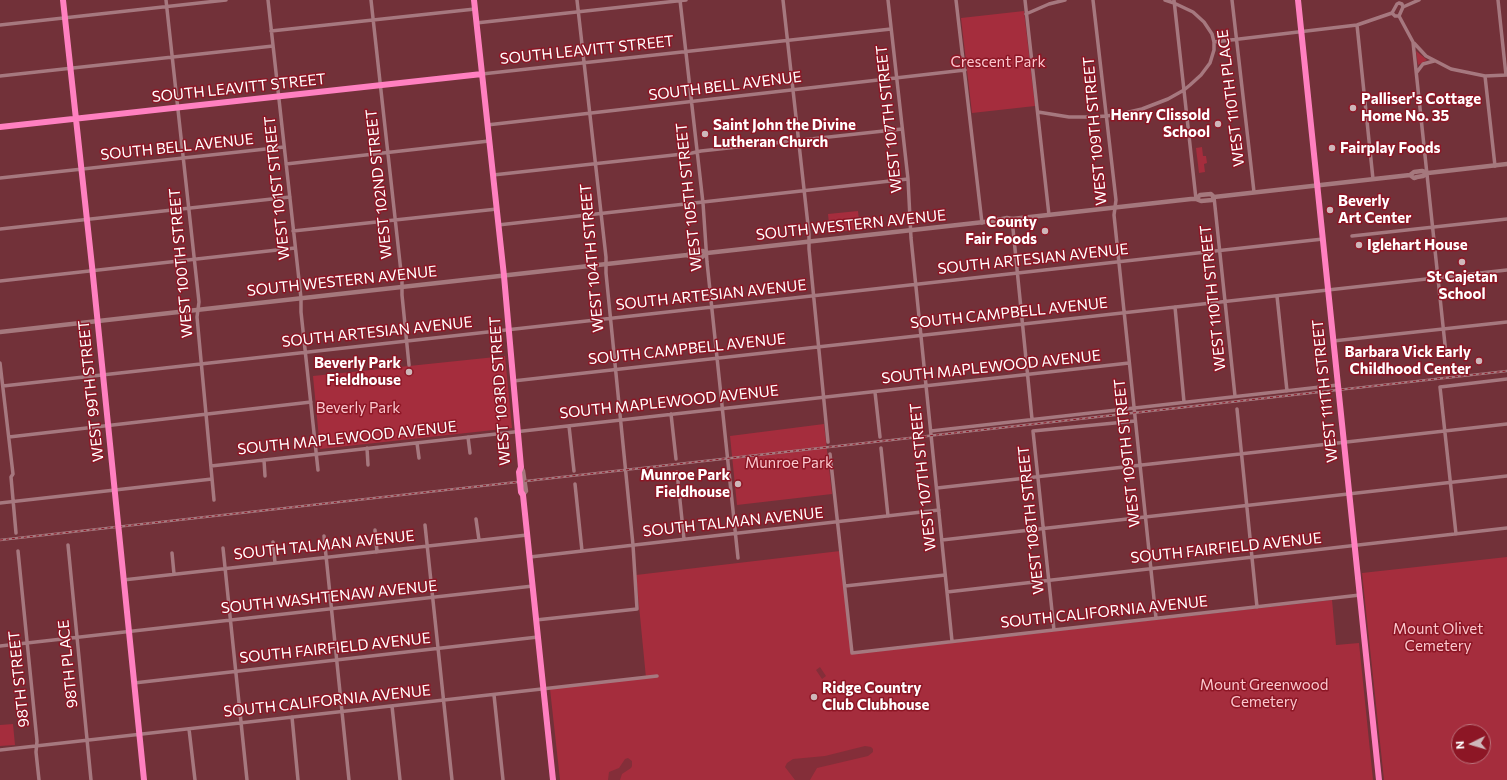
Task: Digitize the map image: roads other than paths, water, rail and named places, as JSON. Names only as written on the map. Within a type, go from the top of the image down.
[{"type":"main road","name":"WEST 103RD STREET","points":[[474,0],[504,276],[521,467],[519,477],[521,492],[523,495],[530,557],[553,780]]},
{"type":"main road","name":"WEST 111TH STREET","points":[[1298,0],[1379,780]]},
{"type":"main road","name":"SOUTH WESTERN AVENUE","points":[[0,332],[687,255],[693,252],[703,251],[707,253],[997,221],[998,219],[1007,218],[1012,219],[1196,199],[1200,195],[1211,194],[1214,197],[1410,175],[1414,172],[1422,171],[1428,173],[1507,164]]},
{"type":"street","name":"WEST 99TH STREET","points":[[63,0],[93,270],[102,375],[144,780]]},
{"type":"street","name":"WEST 100TH STREET","points":[[166,0],[199,302],[197,317],[214,500]]},
{"type":"street","points":[[0,25],[226,0]]},
{"type":"street","name":"WEST 101ST STREET","points":[[268,0],[296,248],[305,352],[318,470]]},
{"type":"street","name":"WEST 102ND STREET","points":[[371,0],[409,365]]},
{"type":"street","name":"WEST 104TH STREET","points":[[536,620],[637,609],[633,545],[601,214],[577,0]]},
{"type":"street","name":"WEST 105TH STREET","points":[[680,0],[703,202],[722,409],[738,558]]},
{"type":"street","points":[[476,23],[686,0]]},
{"type":"street","points":[[783,0],[799,140],[828,442]]},
{"type":"street","name":"WEST 107TH STREET","points":[[888,0],[908,179],[910,230],[952,641]]},
{"type":"street","points":[[956,0],[982,222]]},
{"type":"street","points":[[1025,0],[1049,215]]},
{"type":"street","points":[[1026,14],[1049,4],[1065,0]]},
{"type":"street","name":"WEST 109TH STREET","points":[[1093,0],[1116,200],[1114,215],[1156,618]]},
{"type":"street","points":[[1038,112],[1069,117],[1107,116],[1142,109],[1168,99],[1184,90],[1196,80],[1206,68],[1212,57],[1214,42],[1212,34],[1204,22],[1193,12],[1174,1],[1165,0]]},
{"type":"street","name":"WEST 110TH PLACE","points":[[1232,0],[1254,192]]},
{"type":"street","points":[[1399,16],[1403,7],[1419,0]]},
{"type":"street","points":[[1392,13],[1395,16],[1399,16],[1413,42],[1420,51],[1434,61],[1454,71],[1485,76],[1507,75],[1498,0]]},
{"type":"street","points":[[1174,1],[1196,199]]},
{"type":"street","points":[[1392,13],[1396,2],[1401,3],[1403,7]]},
{"type":"street","points":[[271,31],[474,9]]},
{"type":"street","points":[[1214,42],[1357,25],[1392,13]]},
{"type":"street","points":[[1357,25],[1373,179]]},
{"type":"street","name":"SOUTH LEAVITT STREET","points":[[0,127],[891,29]]},
{"type":"street","points":[[1413,42],[1446,354]]},
{"type":"street","points":[[0,76],[273,46]]},
{"type":"street","points":[[1417,73],[1423,64],[1434,61]]},
{"type":"street","name":"SOUTH BELL AVENUE","points":[[487,125],[965,70]]},
{"type":"street","points":[[1485,76],[1495,166]]},
{"type":"street","points":[[493,176],[902,129]]},
{"type":"street","points":[[286,164],[489,141]]},
{"type":"street","name":"SOUTH BELL AVENUE","points":[[0,178],[284,147]]},
{"type":"street","points":[[498,225],[908,179]]},
{"type":"street","points":[[0,229],[290,197]]},
{"type":"street","name":"WEST 110TH STREET","points":[[1214,197],[1235,396]]},
{"type":"street","points":[[294,231],[497,209]]},
{"type":"street","points":[[1012,219],[1032,419]]},
{"type":"street","points":[[1352,236],[1507,219]]},
{"type":"street","name":"SOUTH ARTESIAN AVENUE","points":[[3,386],[1323,239]]},
{"type":"street","points":[[0,281],[296,248]]},
{"type":"street","name":"SOUTH CAMPBELL AVENUE","points":[[513,381],[1507,270]]},
{"type":"street","points":[[1277,296],[1286,391]]},
{"type":"street","points":[[1175,307],[1184,402]]},
{"type":"street","points":[[1333,341],[1507,322]]},
{"type":"street","points":[[0,363],[13,474],[10,478],[16,533]]},
{"type":"street","name":"SOUTH MAPLEWOOD AVENUE","points":[[211,466],[1130,364]]},
{"type":"street","points":[[1456,534],[1440,387],[1507,379]]},
{"type":"street","points":[[931,431],[1338,385]]},
{"type":"street","points":[[875,392],[880,437]]},
{"type":"street","points":[[9,437],[311,402]]},
{"type":"street","points":[[1237,409],[1257,607]]},
{"type":"street","points":[[671,414],[676,459]]},
{"type":"street","name":"WEST 108TH STREET","points":[[1054,630],[1033,431],[1135,421]]},
{"type":"street","points":[[936,488],[1507,424]]},
{"type":"street","points":[[569,426],[574,471]]},
{"type":"street","points":[[468,437],[470,453]]},
{"type":"street","points":[[417,443],[419,458]]},
{"type":"street","points":[[367,448],[368,464]]},
{"type":"street","points":[[881,448],[888,516]]},
{"type":"street","points":[[830,454],[845,586],[945,575]]},
{"type":"street","points":[[264,460],[265,476]]},
{"type":"street","points":[[677,472],[684,539]]},
{"type":"street","points":[[942,540],[1507,476]]},
{"type":"street","points":[[0,503],[212,479]]},
{"type":"street","points":[[575,484],[582,551]]},
{"type":"street","name":"SOUTH TALMAN AVENUE","points":[[530,557],[939,510]]},
{"type":"street","points":[[476,519],[478,540]]},
{"type":"street","points":[[425,524],[452,780]]},
{"type":"street","name":"SOUTH FAIRFIELD AVENUE","points":[[947,592],[1507,528]]},
{"type":"street","points":[[375,530],[377,552]]},
{"type":"street","name":"SOUTH TALMAN AVENUE","points":[[123,580],[527,535]]},
{"type":"street","points":[[324,536],[349,780]]},
{"type":"street","points":[[273,542],[275,563]]},
{"type":"street","name":"98TH PLACE","points":[[68,545],[91,780]]},
{"type":"street","points":[[223,548],[246,780]]},
{"type":"street","name":"98TH STREET","points":[[18,551],[37,741],[39,780]]},
{"type":"street","points":[[172,553],[174,574]]},
{"type":"street","name":"SOUTH WASHTENAW AVENUE","points":[[0,646],[533,586]]},
{"type":"street","name":"SOUTH CALIFORNIA AVENUE","points":[[845,586],[852,653],[1360,595]]},
{"type":"street","name":"SOUTH FAIRFIELD AVENUE","points":[[134,683],[538,637]]},
{"type":"street","name":"SOUTH CALIFORNIA AVENUE","points":[[0,750],[657,676]]},
{"type":"street","points":[[494,695],[503,780]]},
{"type":"street","points":[[392,706],[400,780]]},
{"type":"street","points":[[292,718],[298,780]]},
{"type":"street","points":[[189,729],[194,780]]},
{"type":"railway","points":[[0,540],[1507,371]]},
{"type":"place","name":"Palliser's Cottage Home No. 35","points":[[1353,108]]},
{"type":"place","name":"Henry Clissold School","points":[[1218,124]]},
{"type":"place","name":"Saint John the Divine Lutheran Church","points":[[705,134]]},
{"type":"place","name":"Fairplay Foods","points":[[1332,148]]},
{"type":"place","name":"Beverly Art Center","points":[[1330,210]]},
{"type":"place","name":"County Fair Foods","points":[[1045,231]]},
{"type":"place","name":"Iglehart House","points":[[1359,245]]},
{"type":"place","name":"St Cajetan School","points":[[1462,262]]},
{"type":"place","name":"Barbara Vick Early Childhood Center","points":[[1479,361]]},
{"type":"place","name":"Beverly Park Fieldhouse","points":[[409,372]]},
{"type":"place","name":"Munroe Park Fieldhouse","points":[[738,484]]},
{"type":"place","name":"Ridge Country Club Clubhouse","points":[[814,697]]},
{"type":"park label","name":"Crescent Park","points":[[998,62]]},
{"type":"park label","name":"Beverly Park","points":[[358,408]]},
{"type":"park label","name":"Munroe Park","points":[[789,463]]},
{"type":"park label","name":"Mount Olivet Cemetery","points":[[1438,638]]},
{"type":"park label","name":"Mount Greenwood Cemetery","points":[[1264,694]]}]
